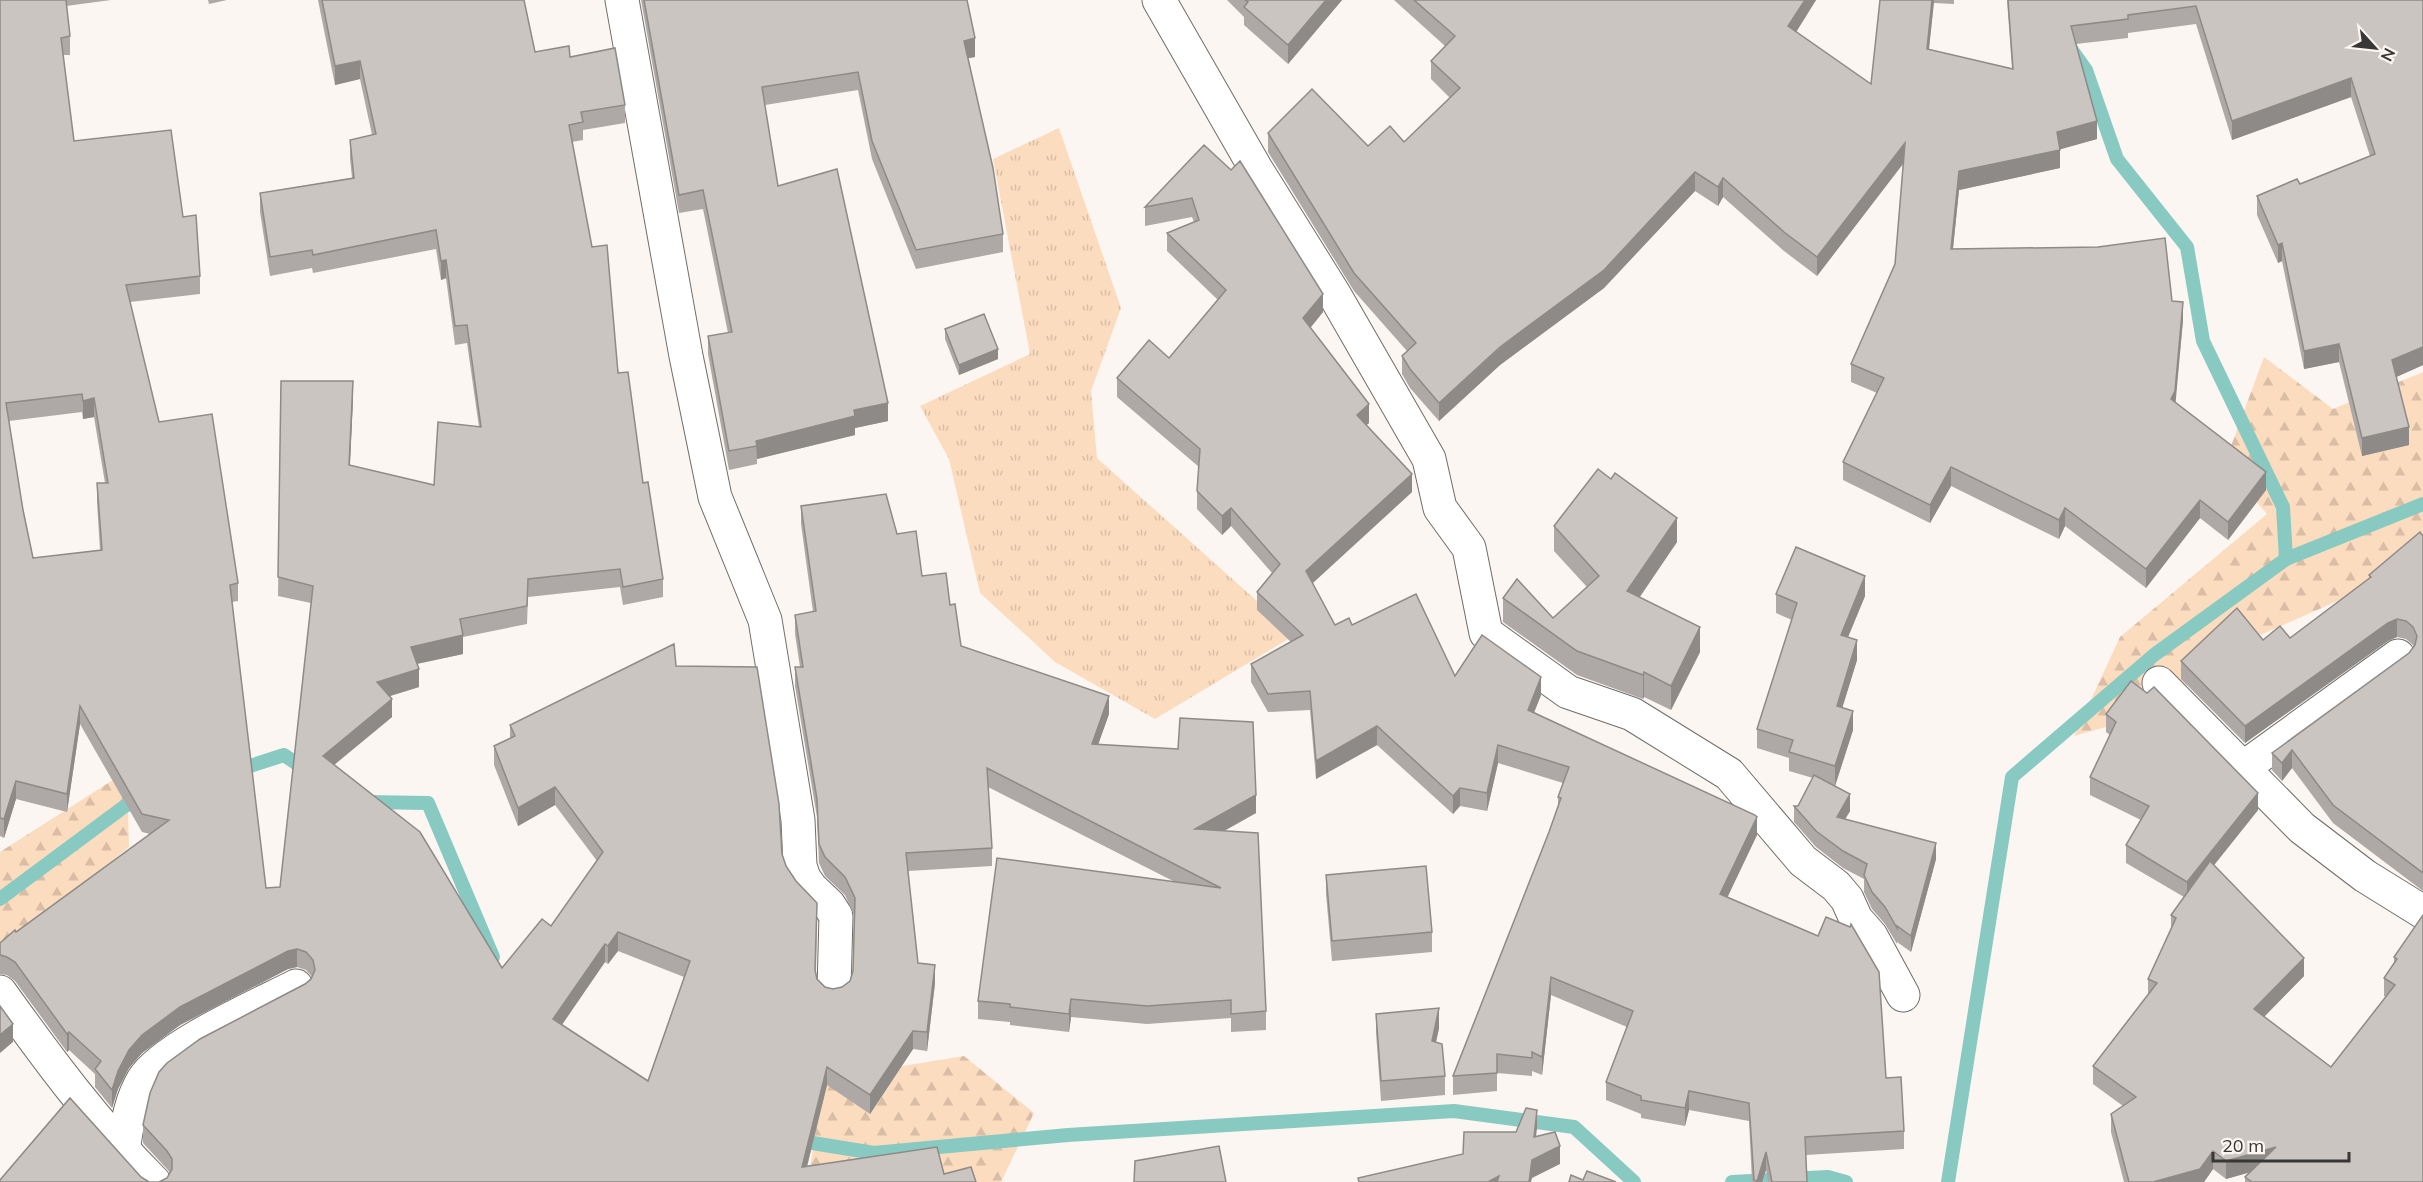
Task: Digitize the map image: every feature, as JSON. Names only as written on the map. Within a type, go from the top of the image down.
[{"type":"street","points":[[622,0],[686,356],[715,497],[765,620],[798,820],[800,866],[811,888],[829,905],[836,916],[834,990]]},
{"type":"street","points":[[1159,0],[1256,169],[1334,294],[1429,459],[1440,508],[1469,548],[1486,633],[1568,692],[1632,714],[1729,774],[1803,861],[1836,886],[1847,899],[1856,919],[1871,936],[1903,995]]},
{"type":"street","points":[[2242,768],[2398,656]]},
{"type":"street","points":[[2159,683],[2302,828],[2365,876],[2423,912]]},
{"type":"street","points":[[123,1150],[129,1110],[138,1089],[155,1064],[215,1027],[296,986]]},
{"type":"street","points":[[0,992],[76,1094],[123,1150],[154,1182]]},
{"type":"green space","points":[[1059,128],[1121,308],[1091,391],[1097,458],[1295,635],[1155,719],[1055,662],[980,593],[949,459],[920,406],[1030,354],[993,159]]},
{"type":"green space","points":[[2264,357],[2333,409],[2423,372],[2423,574],[2351,595],[2247,641],[2144,716],[2074,736],[2120,637],[2267,514],[2224,465]]},
{"type":"green space","points":[[127,771],[129,847],[0,951],[0,852]]},
{"type":"green space","points":[[964,1056],[1034,1113],[1001,1182],[808,1182],[825,1068],[878,1070]]},
{"type":"building","points":[[0,0],[66,0],[70,36],[61,38],[74,141],[171,130],[183,217],[196,215],[200,276],[126,285],[159,422],[212,414],[238,583],[230,585],[266,888],[280,887],[313,586],[278,577],[281,381],[353,381],[349,465],[434,485],[438,422],[481,427],[467,325],[455,326],[446,260],[441,261],[436,230],[313,255],[312,250],[270,257],[260,193],[354,178],[350,140],[376,134],[360,61],[335,66],[322,0],[524,0],[535,52],[569,46],[570,57],[615,48],[625,105],[581,112],[583,122],[569,125],[592,247],[607,245],[618,373],[628,372],[643,483],[648,482],[663,579],[623,587],[620,569],[528,579],[527,606],[460,619],[463,635],[411,647],[419,669],[377,682],[392,699],[323,756],[420,832],[502,968],[542,919],[551,926],[603,852],[555,787],[518,808],[494,746],[515,736],[510,725],[674,644],[676,666],[757,667],[779,804],[782,854],[786,866],[796,881],[817,903],[815,970],[817,979],[825,987],[833,989],[842,987],[850,981],[853,971],[855,898],[845,877],[825,857],[819,844],[817,799],[795,667],[803,667],[795,615],[816,611],[801,506],[886,494],[897,534],[916,531],[922,576],[946,573],[950,605],[955,604],[961,646],[1109,696],[1092,744],[1178,749],[1180,718],[1253,722],[1256,795],[1195,829],[1258,833],[1266,1011],[1231,1014],[1231,1000],[1147,1006],[1071,999],[1069,1014],[978,1001],[997,858],[1221,888],[987,768],[992,848],[906,853],[918,963],[935,965],[927,1032],[913,1031],[870,1095],[827,1067],[802,1167],[937,1147],[944,1174],[971,1167],[976,1182],[159,1182],[167,1178],[172,1169],[172,1159],[143,1125],[150,1093],[159,1072],[167,1063],[200,1039],[305,984],[311,979],[315,970],[313,960],[306,952],[297,949],[288,951],[180,1007],[142,1035],[129,1050],[118,1071],[112,1090],[95,1069],[101,1061],[69,1032],[67,1034],[15,962],[0,955],[0,943],[169,820],[142,814],[80,706],[67,794],[16,781],[4,819],[0,818]],"holes":[[[82,394],[83,401],[94,398],[108,483],[97,483],[102,550],[33,558],[6,403]],[[618,932],[690,961],[648,1081],[553,1019],[605,944],[608,946]]]},
{"type":"building","points":[[644,0],[967,0],[975,38],[964,41],[993,168],[1003,234],[916,250],[872,141],[858,72],[762,87],[778,186],[837,169],[888,403],[854,410],[855,416],[756,441],[757,446],[729,451],[708,336],[732,332],[703,190],[679,195]]},
{"type":"building","points":[[1245,0],[1326,0],[1288,45],[1244,7],[1248,2]]},
{"type":"building","points":[[1414,0],[1805,0],[1788,26],[1871,84],[1880,0],[1932,0],[1927,49],[2013,69],[2008,0],[2423,0],[2423,347],[2392,360],[2409,427],[2362,438],[2339,344],[2304,351],[2282,243],[2278,245],[2257,196],[2297,179],[2300,184],[2375,154],[2351,78],[2232,121],[2196,6],[2128,15],[2128,19],[2071,26],[2097,121],[2057,132],[2060,150],[1959,171],[1951,249],[2098,247],[2165,238],[2172,301],[2183,302],[2175,391],[2171,399],[2266,472],[2228,522],[2200,500],[2146,569],[2065,508],[2059,520],[1951,467],[1930,505],[1843,462],[1884,378],[1851,364],[1895,264],[1905,143],[1817,257],[1784,232],[1723,178],[1718,187],[1695,172],[1604,270],[1500,347],[1439,403],[1402,356],[1416,343],[1354,273],[1268,133],[1312,89],[1368,146],[1390,126],[1404,142],[1460,88],[1431,61],[1455,36]]},
{"type":"building","points":[[1204,145],[1231,170],[1240,161],[1323,294],[1303,318],[1369,404],[1357,415],[1412,474],[1306,571],[1335,625],[1349,618],[1352,625],[1416,594],[1455,676],[1482,635],[1541,677],[1528,710],[1755,815],[1757,817],[1720,894],[1818,936],[1826,917],[1850,927],[1851,924],[1879,972],[1886,1078],[1901,1077],[1904,1131],[1805,1137],[1807,1182],[1772,1182],[1766,1152],[1757,1181],[1754,1180],[1749,1103],[1689,1091],[1685,1108],[1641,1100],[1641,1096],[1606,1082],[1633,1011],[1551,977],[1542,1057],[1532,1052],[1532,1058],[1497,1054],[1497,1073],[1453,1076],[1549,832],[1569,767],[1498,745],[1487,793],[1460,788],[1453,796],[1377,726],[1316,761],[1310,691],[1268,694],[1251,664],[1303,635],[1257,592],[1280,564],[1231,508],[1222,516],[1197,491],[1200,449],[1117,378],[1149,340],[1169,358],[1226,290],[1167,233],[1199,220],[1192,198],[1145,207]]},
{"type":"building","points":[[984,314],[998,349],[959,365],[945,329]]},
{"type":"building","points":[[1598,469],[1611,479],[1615,473],[1677,518],[1627,591],[1700,627],[1671,686],[1644,672],[1643,675],[1577,651],[1503,598],[1517,579],[1553,618],[1599,576],[1554,526]]},
{"type":"building","points":[[2420,532],[2423,536],[2423,873],[2333,805],[2292,750],[2282,763],[2272,753],[2409,653],[2415,645],[2417,636],[2413,627],[2406,621],[2397,619],[2388,623],[2245,726],[2181,661],[2237,608],[2263,640],[2280,626],[2290,638],[2371,577],[2369,575]]},
{"type":"building","points":[[1796,547],[1865,576],[1841,635],[1857,640],[1837,706],[1853,711],[1835,766],[1789,752],[1793,740],[1757,729],[1797,603],[1776,594]]},
{"type":"building","points":[[2131,681],[2147,693],[2154,687],[2258,793],[2187,882],[2126,845],[2149,806],[2090,777],[2116,722],[2106,714]]},
{"type":"building","points":[[1814,775],[1850,794],[1837,817],[1936,843],[1911,936],[1897,926],[1897,928],[1885,907],[1872,892],[1864,875],[1867,864],[1843,851],[1816,831],[1794,806],[1798,806]]},
{"type":"building","points":[[2210,861],[2304,958],[2254,1009],[2331,1067],[2395,985],[2384,978],[2397,959],[2394,957],[2423,915],[2423,1182],[2252,1182],[2245,1177],[2276,1147],[2226,1161],[2213,1151],[2200,1169],[2153,1182],[2129,1182],[2111,1114],[2136,1097],[2093,1066],[2157,983],[2148,979],[2176,918],[2171,915]]},
{"type":"building","points":[[1426,866],[1432,932],[1332,941],[1326,875]]},
{"type":"building","points":[[0,1006],[13,1024],[0,1035]]},
{"type":"building","points":[[1439,1008],[1432,1041],[1442,1044],[1445,1076],[1381,1081],[1376,1014]]},
{"type":"building","points":[[70,1098],[141,1177],[149,1182],[0,1182]]},
{"type":"building","points":[[1526,1108],[1537,1110],[1534,1137],[1555,1132],[1560,1146],[1532,1160],[1529,1182],[1497,1182],[1499,1176],[1488,1182],[1359,1182],[1358,1178],[1463,1154],[1464,1132],[1516,1132]]},
{"type":"building","points":[[1219,1146],[1226,1182],[1134,1182],[1135,1161]]},
{"type":"building","points":[[1587,1171],[1616,1182],[1569,1182],[1571,1175],[1583,1180]]},
{"type":"waterway","points":[[2071,49],[2086,70],[2117,159],[2187,247],[2203,341],[2283,507],[2286,559]]},
{"type":"waterway","points":[[1948,1182],[2012,777],[2154,655],[2286,559],[2423,504]]},
{"type":"waterway","points":[[234,764],[247,767],[284,755],[309,772]]},
{"type":"waterway","points":[[0,899],[125,806],[142,797]]},
{"type":"waterway","points":[[366,802],[428,803],[493,957]]},
{"type":"waterway","points":[[794,1140],[874,1153],[1068,1135],[1454,1111],[1574,1127],[1634,1182]]},
{"type":"waterway","points":[[1732,1182],[1828,1177],[1846,1182]]}]
